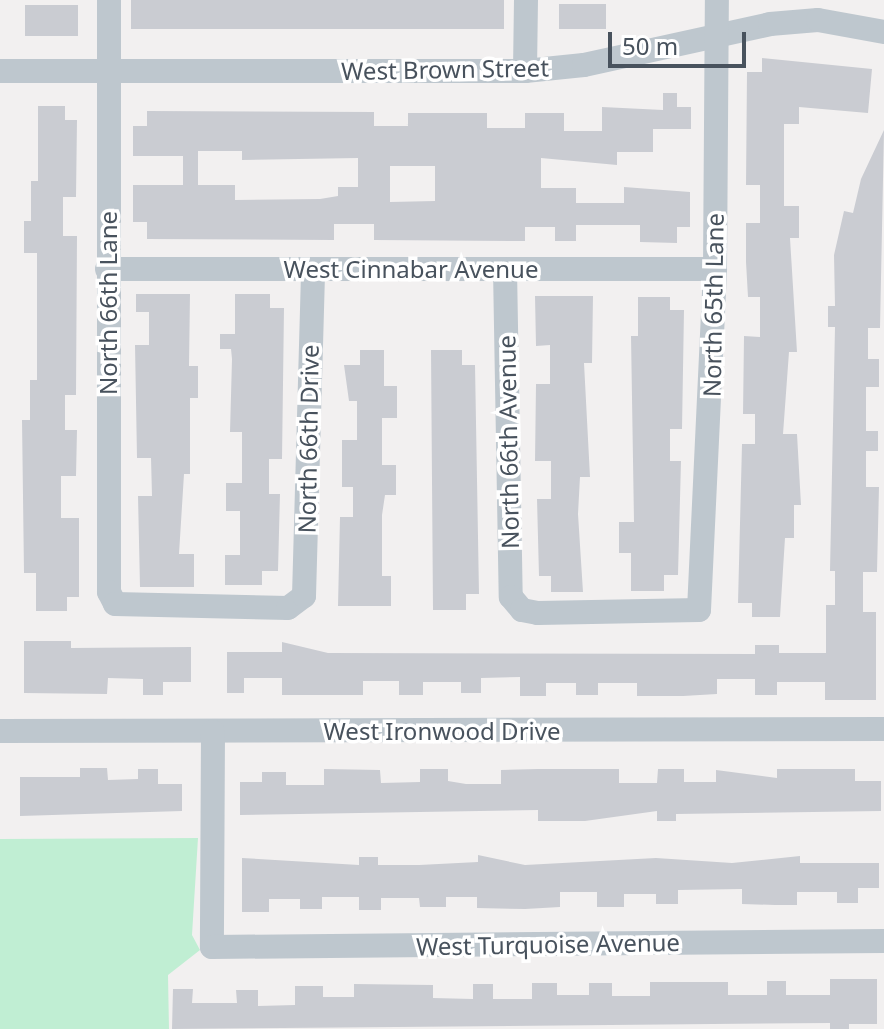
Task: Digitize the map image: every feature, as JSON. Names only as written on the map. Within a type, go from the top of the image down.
[{"type":"street","name":"North 66th Lane","points":[[109,0],[109,592],[115,604],[296,604]]},
{"type":"street","points":[[525,71],[526,0]]},
{"type":"street","name":"North 65th Lane","points":[[522,610],[699,610],[715,269],[717,0]]},
{"type":"street","name":"West Brown Street","points":[[0,71],[525,71],[818,20],[884,32]]},
{"type":"street","name":"West Cinnabar Avenue","points":[[107,269],[715,269]]},
{"type":"street","name":"North 66th Avenue","points":[[505,269],[511,597],[522,610]]},
{"type":"street","name":"North 66th Drive","points":[[296,604],[304,596],[313,270]]},
{"type":"street","name":"West Ironwood Drive","points":[[0,731],[884,729]]},
{"type":"street","name":"West Turquoise Avenue","points":[[213,732],[212,947],[884,941]]},
{"type":"green space","points":[[198,838],[192,935],[200,950],[168,975],[169,1029],[0,1029],[0,839]]},
{"type":"building","points":[[131,0],[504,0],[504,29],[131,29]]},
{"type":"building","points":[[559,4],[606,4],[606,29],[559,29]]},
{"type":"building","points":[[25,5],[78,5],[78,36],[25,36]]},
{"type":"building","points":[[762,58],[872,69],[868,113],[799,107],[799,124],[784,124],[784,206],[799,206],[799,238],[790,238],[797,352],[789,352],[783,434],[797,434],[801,505],[794,505],[794,538],[785,538],[780,617],[752,617],[752,603],[738,603],[742,444],[755,444],[755,414],[743,414],[744,336],[760,337],[760,297],[748,297],[746,262],[746,223],[760,223],[760,185],[746,185],[747,72],[762,72]]},
{"type":"building","points":[[663,93],[677,93],[677,107],[691,107],[691,129],[653,129],[653,152],[617,152],[617,165],[541,158],[541,188],[576,188],[576,203],[624,203],[624,187],[690,192],[690,227],[677,227],[677,243],[640,242],[640,225],[576,225],[576,241],[555,241],[555,227],[525,227],[525,241],[374,240],[374,224],[334,224],[334,240],[147,239],[147,222],[133,222],[133,185],[183,185],[183,156],[133,156],[133,126],[147,126],[147,111],[374,112],[374,126],[408,126],[408,113],[487,113],[487,128],[525,128],[525,113],[564,113],[564,131],[602,131],[602,107],[663,110]],"holes":[[[198,151],[242,151],[242,160],[358,158],[358,187],[338,187],[338,196],[320,199],[235,200],[235,185],[198,185]],[[390,166],[435,166],[435,201],[390,202]]]},
{"type":"building","points":[[38,106],[65,106],[65,120],[77,120],[76,197],[63,197],[63,236],[77,236],[76,395],[65,395],[65,430],[77,430],[76,476],[61,476],[61,518],[79,518],[79,597],[67,597],[67,611],[36,611],[36,573],[24,573],[22,420],[30,420],[30,380],[37,380],[37,253],[24,253],[24,221],[31,221],[31,181],[38,181]]},
{"type":"building","points":[[884,130],[880,328],[868,328],[868,359],[879,359],[879,387],[866,387],[866,431],[878,431],[878,451],[866,451],[866,487],[879,487],[877,572],[863,572],[863,612],[876,612],[876,700],[825,700],[825,682],[777,682],[777,695],[755,695],[755,679],[717,679],[717,694],[683,696],[637,696],[637,683],[598,683],[598,695],[576,695],[576,683],[546,683],[546,696],[520,696],[520,677],[481,678],[481,693],[461,693],[461,682],[423,682],[423,695],[399,695],[399,681],[363,681],[363,695],[282,695],[282,678],[244,678],[244,693],[227,693],[227,652],[282,652],[282,642],[328,653],[755,654],[755,645],[779,645],[779,653],[826,653],[826,605],[835,605],[835,571],[830,571],[835,327],[828,327],[828,306],[835,306],[834,255],[844,211],[853,213],[861,179]]},
{"type":"building","points":[[136,294],[190,294],[189,366],[198,366],[198,398],[190,398],[190,474],[184,474],[179,554],[194,554],[194,587],[140,587],[138,496],[152,496],[151,458],[137,458],[135,345],[149,345],[149,312],[136,312]]},
{"type":"building","points":[[235,294],[270,294],[270,308],[284,308],[282,459],[269,459],[269,494],[280,494],[278,571],[262,571],[262,585],[225,585],[225,555],[240,555],[240,511],[226,511],[226,483],[242,483],[242,432],[230,432],[231,349],[220,349],[220,334],[235,334]]},
{"type":"building","points":[[535,296],[593,296],[592,363],[584,363],[590,477],[580,477],[578,514],[583,592],[551,592],[551,576],[539,576],[537,499],[551,499],[551,461],[535,461],[536,384],[550,384],[550,345],[536,346]]},
{"type":"building","points":[[638,297],[670,297],[670,310],[684,310],[682,429],[670,429],[670,461],[681,461],[678,575],[664,575],[664,591],[631,591],[631,553],[619,553],[619,522],[634,522],[631,336],[638,336]]},
{"type":"building","points":[[360,350],[384,350],[384,386],[397,386],[397,418],[382,418],[382,465],[396,465],[396,495],[385,495],[382,515],[382,576],[391,576],[391,606],[338,606],[340,517],[353,517],[353,487],[342,487],[342,440],[357,440],[357,401],[349,401],[344,365],[360,365]]},
{"type":"building","points":[[431,350],[462,350],[462,365],[475,365],[479,594],[466,594],[466,610],[433,610]]},
{"type":"building","points":[[24,641],[71,641],[71,648],[191,647],[191,682],[163,682],[163,695],[143,695],[143,679],[108,678],[107,694],[24,693]]},
{"type":"building","points":[[80,768],[107,768],[108,780],[138,779],[138,769],[158,769],[158,784],[182,784],[182,811],[20,816],[20,777],[80,777]]},
{"type":"building","points":[[324,769],[380,770],[381,783],[420,782],[420,769],[448,769],[448,781],[501,784],[501,770],[619,769],[619,783],[657,783],[658,769],[684,769],[684,782],[716,782],[716,770],[777,778],[777,769],[855,769],[855,781],[881,781],[881,811],[676,814],[676,821],[657,821],[657,811],[585,821],[538,821],[538,810],[240,815],[240,782],[262,782],[262,772],[286,772],[286,785],[324,785]]},
{"type":"building","points":[[478,855],[525,865],[656,858],[732,863],[800,856],[800,863],[879,863],[879,888],[858,888],[858,903],[837,903],[837,892],[797,892],[797,905],[742,904],[742,889],[678,890],[678,904],[656,904],[656,894],[624,894],[624,907],[597,907],[597,892],[560,892],[560,907],[477,908],[477,897],[446,897],[446,907],[420,907],[419,898],[381,898],[381,910],[359,910],[359,897],[322,897],[322,909],[300,909],[300,899],[269,899],[269,912],[242,912],[242,858],[359,865],[359,857],[378,857],[378,865],[419,865],[478,862]]},
{"type":"building","points":[[830,979],[877,979],[877,1024],[849,1024],[849,1029],[830,1029],[830,1023],[172,1029],[173,989],[193,989],[192,1003],[237,1003],[236,990],[258,990],[258,1006],[295,1005],[295,986],[323,986],[323,997],[354,997],[354,984],[433,985],[433,998],[473,999],[473,984],[493,984],[493,999],[532,999],[532,983],[557,983],[557,995],[589,995],[589,983],[612,983],[612,996],[650,996],[650,982],[728,982],[728,995],[767,995],[767,981],[786,981],[786,995],[830,995]]}]
